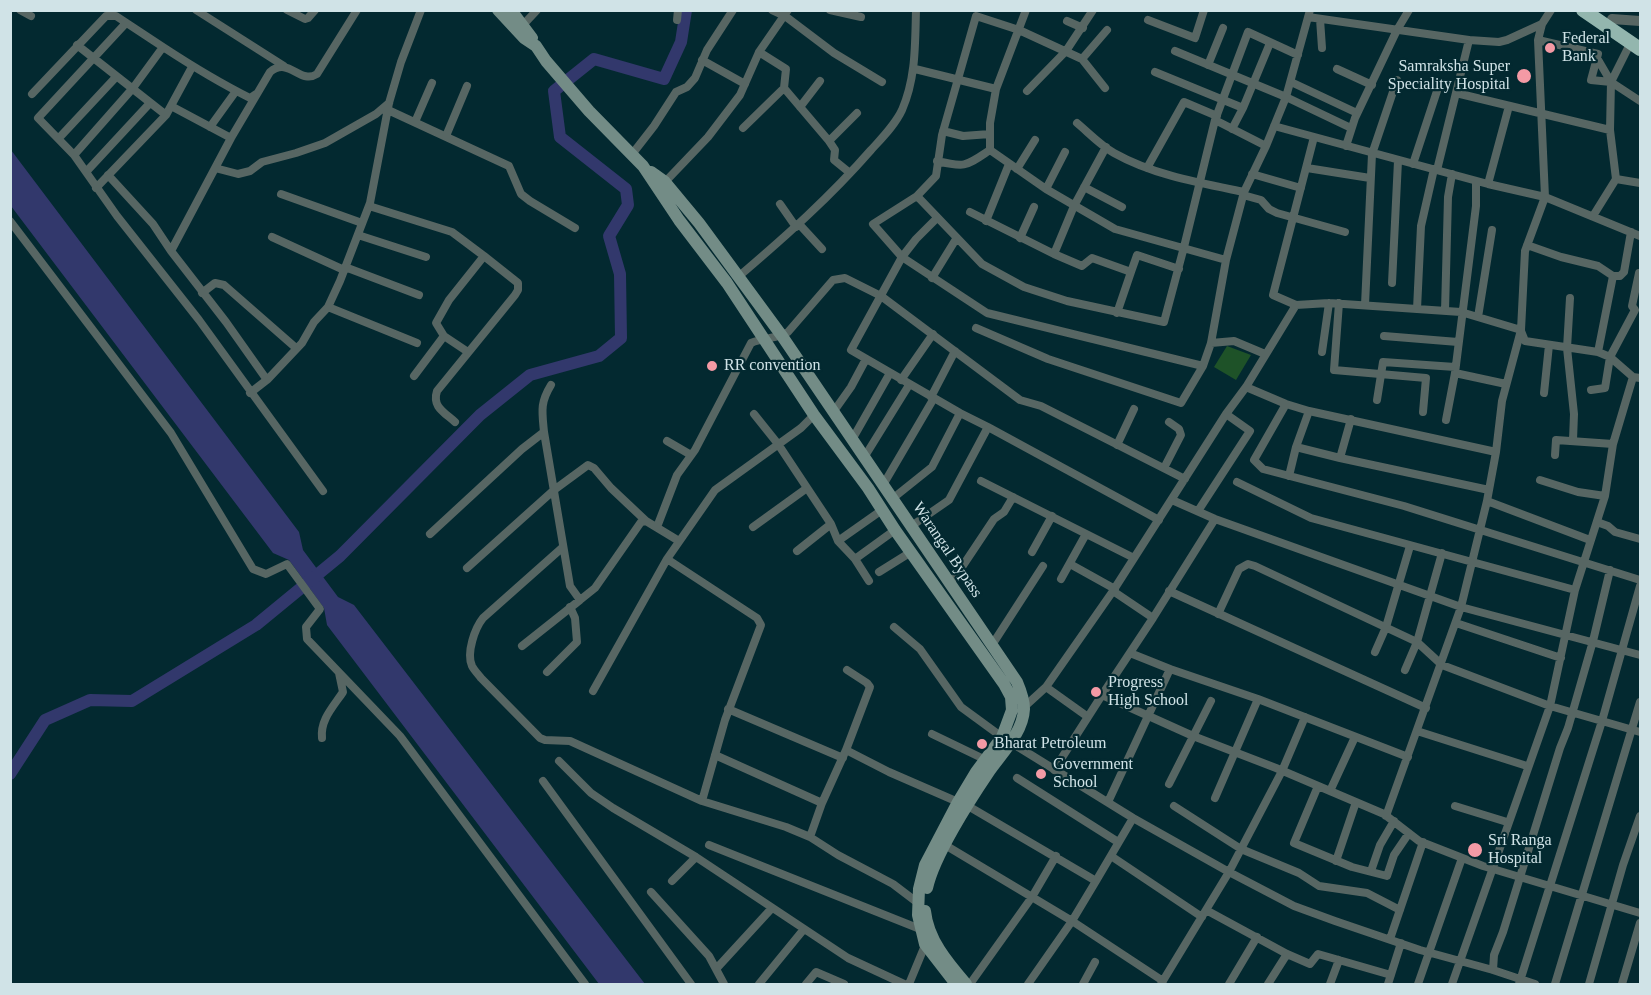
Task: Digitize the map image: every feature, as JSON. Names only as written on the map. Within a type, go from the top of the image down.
[{"type":"highway","points":[[1582,10],[1638,43]]},
{"type":"highway","points":[[1598,10],[1612,19],[1638,43]]},
{"type":"main road","points":[[498,10],[524,38],[536,46]]},
{"type":"main road","points":[[511,10],[546,61],[589,111],[633,153],[685,216],[688,231],[727,284],[814,415],[868,488],[1004,684],[1018,709],[1006,739],[926,865],[919,889],[920,929],[956,984]]},
{"type":"main road","name":"Warangal Bypass","points":[[643,166],[665,182],[685,216],[699,224],[738,277],[788,332],[834,411],[892,500],[1017,682],[1018,709]]},
{"type":"main road","points":[[929,940],[924,898],[929,879],[963,804]]},
{"type":"main road","points":[[936,954],[968,984]]},
{"type":"street","points":[[20,10],[31,16]]},
{"type":"street","points":[[196,10],[284,66],[305,76],[313,77],[357,10]]},
{"type":"street","points":[[287,10],[305,19],[315,10]]},
{"type":"street","points":[[250,393],[267,380],[328,307],[369,206],[388,106],[401,62],[422,10]]},
{"type":"street","points":[[523,25],[537,10]]},
{"type":"street","points":[[633,153],[676,92],[687,87],[695,78],[707,50],[733,10]]},
{"type":"street","points":[[772,10],[787,13],[834,53],[882,82]]},
{"type":"street","points":[[830,10],[861,17]]},
{"type":"street","points":[[738,277],[798,226],[893,125],[902,111],[915,69],[916,10]]},
{"type":"street","points":[[990,150],[990,123],[996,90],[1026,10]]},
{"type":"street","points":[[1027,91],[1066,51],[1093,10]]},
{"type":"street","points":[[1148,20],[1195,38],[1204,10]]},
{"type":"street","points":[[1346,146],[1357,113],[1409,10]]},
{"type":"street","points":[[1371,871],[1390,819],[1408,757],[1456,623],[1481,531],[1496,452],[1502,401],[1521,330],[1525,251],[1545,196],[1538,40],[1542,24],[1551,10]]},
{"type":"street","points":[[665,182],[708,137],[740,95],[759,52],[787,13]]},
{"type":"street","points":[[976,328],[1048,359],[1181,404],[1203,366],[1211,343],[1226,260],[1243,194],[1286,97],[1309,14],[1320,19],[1469,40],[1507,40],[1542,24]]},
{"type":"street","points":[[32,94],[106,16],[116,16],[192,67],[250,98],[256,94]]},
{"type":"street","points":[[1105,88],[1082,59],[1019,30],[976,16],[943,131],[936,176],[917,196],[873,224],[902,257],[987,313],[1203,366]]},
{"type":"street","points":[[1320,19],[1322,48]]},
{"type":"street","points":[[1612,19],[1641,21]]},
{"type":"street","points":[[1067,21],[1083,28]]},
{"type":"street","points":[[126,23],[38,118],[74,155],[96,188],[199,320],[323,491]]},
{"type":"street","points":[[1208,65],[1222,28]]},
{"type":"street","points":[[1082,59],[1107,30]]},
{"type":"street","points":[[917,196],[982,264],[1024,287],[1068,301],[1164,322],[1216,118],[1248,32],[1298,55]]},
{"type":"street","points":[[1417,309],[1421,226],[1469,40]]},
{"type":"street","points":[[1538,40],[1598,54],[1597,58],[1611,82],[1610,130],[1616,179],[1593,216]]},
{"type":"street","points":[[1232,129],[1270,43]]},
{"type":"street","points":[[1611,82],[1638,43]]},
{"type":"street","points":[[77,45],[150,103],[231,138]]},
{"type":"street","points":[[74,155],[133,88],[163,47]]},
{"type":"street","points":[[1175,51],[1286,97],[1351,128]]},
{"type":"street","points":[[743,128],[784,88],[786,69],[759,52]]},
{"type":"street","points":[[1597,58],[1591,80],[1611,82],[1641,101]]},
{"type":"street","points":[[702,60],[745,84]]},
{"type":"street","points":[[171,251],[256,94],[270,72],[284,66]]},
{"type":"street","points":[[96,188],[169,110],[192,67]]},
{"type":"street","points":[[915,69],[996,90]]},
{"type":"street","points":[[1337,69],[1372,85]]},
{"type":"street","points":[[1155,72],[1243,108]]},
{"type":"street","points":[[59,138],[116,77]]},
{"type":"street","points":[[1365,305],[1372,154],[1397,80]]},
{"type":"street","points":[[800,107],[820,81]]},
{"type":"street","points":[[1291,82],[1357,113]]},
{"type":"street","points":[[415,122],[432,83]]},
{"type":"street","points":[[446,136],[467,86]]},
{"type":"street","points":[[784,88],[829,141],[835,150],[834,160],[850,173]]},
{"type":"street","points":[[210,127],[236,91]]},
{"type":"street","points":[[1413,164],[1437,92]]},
{"type":"street","points":[[1456,93],[1610,130]]},
{"type":"street","points":[[1147,168],[1184,102],[1266,146]]},
{"type":"street","points":[[86,172],[150,103]]},
{"type":"street","points":[[388,106],[415,122],[509,166],[520,194],[575,228]]},
{"type":"street","points":[[215,168],[238,174],[250,171],[262,162],[325,143],[388,106]]},
{"type":"street","points":[[1488,184],[1509,106]]},
{"type":"street","points":[[829,141],[857,113]]},
{"type":"street","points":[[1077,123],[1106,147],[1147,168],[1243,194],[1261,200],[1273,212],[1344,232]]},
{"type":"street","points":[[1274,126],[1398,161],[1545,196],[1641,236]]},
{"type":"street","points":[[943,131],[963,136],[990,134]]},
{"type":"street","points":[[1314,137],[1273,295],[1296,305],[1334,303],[1462,313],[1521,330]]},
{"type":"street","points":[[986,221],[1013,167],[1035,140]]},
{"type":"street","points":[[1054,254],[1074,206],[1106,147]]},
{"type":"street","points":[[938,161],[961,167],[990,150]]},
{"type":"street","points":[[990,150],[1046,189],[1115,229],[1226,260]]},
{"type":"street","points":[[1046,189],[1065,152]]},
{"type":"street","points":[[1392,284],[1398,161]]},
{"type":"street","points":[[1307,168],[1370,178]]},
{"type":"street","points":[[1252,174],[1301,188]]},
{"type":"street","points":[[1445,311],[1448,197],[1452,174]]},
{"type":"street","points":[[108,175],[153,224],[267,380]]},
{"type":"street","points":[[1616,179],[1641,183]]},
{"type":"street","points":[[1446,420],[1455,370],[1476,206],[1476,181]]},
{"type":"street","points":[[1084,187],[1122,207]]},
{"type":"street","points":[[280,194],[362,223]]},
{"type":"street","points":[[780,204],[798,226],[822,249]]},
{"type":"street","points":[[369,206],[452,232],[518,283],[519,287],[515,295],[436,391],[437,406],[455,422]]},
{"type":"street","points":[[1020,238],[1034,207]]},
{"type":"street","points":[[970,212],[1082,266],[1092,258],[1131,272]]},
{"type":"street","points":[[937,218],[902,257],[851,350],[932,398],[988,426],[1159,520]]},
{"type":"street","points":[[10,221],[171,433],[253,569],[266,574],[287,564],[320,609],[306,627],[307,639],[400,736],[585,984]]},
{"type":"street","points":[[1478,317],[1492,230]]},
{"type":"street","points":[[1527,245],[1561,257],[1599,266],[1613,276],[1620,276],[1624,273],[1631,232]]},
{"type":"street","points":[[358,235],[426,257]]},
{"type":"street","points":[[272,237],[345,269],[420,295]]},
{"type":"street","points":[[932,278],[956,239]]},
{"type":"street","points":[[1117,313],[1137,255],[1179,269]]},
{"type":"street","points":[[468,352],[444,336],[436,327],[436,319],[484,256]]},
{"type":"street","points":[[1591,390],[1605,388],[1610,357],[1635,310],[1632,306],[1638,273],[1641,274]]},
{"type":"street","points":[[1598,352],[1613,276]]},
{"type":"street","points":[[657,527],[676,475],[691,455],[751,343],[762,337],[788,332],[833,280],[845,278],[881,296],[1020,400],[1041,406],[1185,479]]},
{"type":"street","points":[[202,293],[215,283],[224,285],[296,348]]},
{"type":"street","points":[[1570,298],[1567,348],[1574,414],[1573,440]]},
{"type":"street","points":[[1322,352],[1334,303]]},
{"type":"street","points":[[1334,303],[1334,370],[1426,378],[1423,412]]},
{"type":"street","points":[[1018,709],[1046,687],[1114,590],[1226,414],[1246,387],[1296,305]]},
{"type":"street","points":[[328,307],[417,343]]},
{"type":"street","points":[[1452,984],[1550,706],[1575,590],[1605,496],[1613,444],[1637,377],[1610,357],[1598,352],[1525,341],[1521,330]]},
{"type":"street","points":[[865,456],[933,334]]},
{"type":"street","points":[[414,376],[444,336]]},
{"type":"street","points":[[1384,336],[1458,342]]},
{"type":"street","points":[[1211,343],[1233,341],[1265,354]]},
{"type":"street","points":[[1544,393],[1550,345]]},
{"type":"street","points":[[883,485],[932,398],[955,351]]},
{"type":"street","points":[[834,411],[851,387],[866,359]]},
{"type":"street","points":[[1377,400],[1383,362],[1455,370],[1506,384]]},
{"type":"street","points":[[853,438],[890,373]]},
{"type":"street","points":[[551,385],[544,396],[542,407],[544,432],[570,586],[580,600]]},
{"type":"street","points":[[1246,387],[1309,411],[1496,452]]},
{"type":"street","points":[[1286,404],[1254,460],[1263,469],[1404,506],[1641,580]]},
{"type":"street","points":[[1117,445],[1134,409]]},
{"type":"street","points":[[1289,476],[1296,447],[1309,411]]},
{"type":"street","points":[[892,500],[932,467],[960,413]]},
{"type":"street","points":[[754,414],[778,444],[831,524],[837,541],[855,559],[869,581]]},
{"type":"street","points":[[1198,511],[1250,431],[1226,414]]},
{"type":"street","points":[[593,691],[667,559],[715,490],[814,415]]},
{"type":"street","points":[[1340,458],[1351,419]]},
{"type":"street","points":[[1164,468],[1180,435],[1179,429],[1169,423]]},
{"type":"street","points":[[910,526],[949,500],[988,426]]},
{"type":"street","points":[[430,534],[522,449],[544,432]]},
{"type":"street","points":[[1555,455],[1556,440],[1613,444]]},
{"type":"street","points":[[667,441],[691,455]]},
{"type":"street","points":[[1296,447],[1489,490]]},
{"type":"street","points":[[467,568],[583,467],[591,466],[646,521],[679,541]]},
{"type":"street","points":[[1540,480],[1578,492],[1605,496]]},
{"type":"street","points":[[981,481],[1134,558]]},
{"type":"street","points":[[1237,482],[1311,518],[1575,590]]},
{"type":"street","points":[[753,527],[807,488]]},
{"type":"street","points":[[949,584],[994,519],[1004,512],[1013,497]]},
{"type":"street","points":[[1172,500],[1215,519],[1430,596],[1641,655]]},
{"type":"street","points":[[1487,501],[1590,540]]},
{"type":"street","points":[[837,541],[882,510]]},
{"type":"street","points":[[1032,552],[1052,516]]},
{"type":"street","points":[[1054,770],[1154,618],[1215,519]]},
{"type":"street","points":[[522,646],[595,588],[636,527],[646,521]]},
{"type":"street","points":[[1597,522],[1616,532],[1641,539]]},
{"type":"street","points":[[797,551],[831,524]]},
{"type":"street","points":[[855,559],[895,530]]},
{"type":"street","points":[[1061,579],[1086,534]]},
{"type":"street","points":[[1375,652],[1400,585],[1410,546]]},
{"type":"street","points":[[563,547],[483,618],[478,624],[470,658],[472,668],[540,738],[570,741],[702,801],[786,827],[810,837],[838,855],[893,884],[918,903]]},
{"type":"street","points":[[879,572],[911,552]]},
{"type":"street","points":[[1405,670],[1417,642],[1442,553]]},
{"type":"street","points":[[667,559],[757,618],[761,626],[728,709],[702,801]]},
{"type":"street","points":[[1070,564],[1114,590],[1154,618]]},
{"type":"street","points":[[1218,614],[1239,569],[1248,564],[1417,642],[1442,665],[1550,706],[1636,731]]},
{"type":"street","points":[[992,645],[1043,566]]},
{"type":"street","points":[[1493,970],[1494,955],[1593,641],[1610,570]]},
{"type":"street","points":[[1520,982],[1602,721],[1641,586]]},
{"type":"street","points":[[1169,591],[1426,708]]},
{"type":"street","points":[[547,672],[577,642],[575,618],[570,607]]},
{"type":"street","points":[[1456,623],[1561,658]]},
{"type":"street","points":[[894,627],[920,649],[961,707],[1054,770],[1229,872],[1294,906],[1401,943],[1493,970],[1520,982],[1535,984]]},
{"type":"street","points":[[1130,653],[1408,757]]},
{"type":"street","points":[[1108,802],[1170,669]]},
{"type":"street","points":[[810,837],[870,687],[847,670]]},
{"type":"street","points":[[322,738],[321,729],[324,719],[343,692],[339,673]]},
{"type":"street","points":[[1046,687],[1088,717]]},
{"type":"street","points":[[1102,695],[1193,736],[1356,802],[1390,819],[1423,842],[1462,858],[1582,897],[1641,913]]},
{"type":"street","points":[[1215,798],[1258,699]]},
{"type":"street","points":[[1169,784],[1211,701]]},
{"type":"street","points":[[1555,984],[1636,731],[1641,702]]},
{"type":"street","points":[[728,709],[889,772],[963,804],[1096,881]]},
{"type":"street","points":[[945,845],[1072,921],[1162,983],[1242,849],[1282,771],[1305,717]]},
{"type":"street","points":[[1417,731],[1527,766]]},
{"type":"street","points":[[932,734],[990,761]]},
{"type":"street","points":[[1330,791],[1355,736]]},
{"type":"street","points":[[715,755],[822,803]]},
{"type":"street","points":[[559,761],[591,793],[696,857],[848,958],[900,984]]},
{"type":"street","points":[[1017,778],[1118,842]]},
{"type":"street","points":[[543,781],[691,984]]},
{"type":"street","points":[[1318,786],[1294,843],[1336,861],[1387,876],[1394,855],[1408,833]]},
{"type":"street","points":[[1336,861],[1356,802]]},
{"type":"street","points":[[1174,806],[1242,849],[1299,873],[1319,885],[1367,893],[1400,910]]},
{"type":"street","points":[[1455,806],[1508,822]]},
{"type":"street","points":[[1589,984],[1623,866],[1641,816]]},
{"type":"street","points":[[1028,984],[1072,921],[1133,818]]},
{"type":"street","points":[[1390,939],[1423,842]]},
{"type":"street","points":[[709,845],[920,929]]},
{"type":"street","points":[[968,984],[1032,897],[1056,856]]},
{"type":"street","points":[[1111,856],[1204,913],[1310,964],[1318,954],[1340,960],[1389,980],[1401,943]]},
{"type":"street","points":[[672,881],[696,857]]},
{"type":"street","points":[[1418,984],[1462,858]]},
{"type":"street","points":[[651,892],[709,956],[724,984]]},
{"type":"street","points":[[716,969],[772,908]]},
{"type":"street","points":[[1622,984],[1641,923]]},
{"type":"street","points":[[759,984],[804,929]]},
{"type":"street","points":[[1229,984],[1257,937]]},
{"type":"street","points":[[909,984],[929,940]]},
{"type":"street","points":[[914,984],[924,958],[936,954]]},
{"type":"street","points":[[1268,984],[1287,954]]},
{"type":"street","points":[[1330,984],[1340,960]]},
{"type":"street","points":[[1083,984],[1095,962]]},
{"type":"street","points":[[806,984],[816,972],[844,984]]},
{"type":"green space","points":[[1227,346],[1251,355],[1236,380],[1214,367]]},
{"type":"water","points":[[11,150],[299,532],[303,550],[338,597],[354,605],[645,984],[599,984],[327,625],[324,608],[289,560],[273,553],[11,206]]},
{"type":"waterway","points":[[10,774],[45,720],[90,700],[132,701],[256,625],[340,556],[480,415],[530,375],[599,356],[621,338],[620,274],[609,236],[628,205],[626,189],[560,137],[554,91],[594,59],[664,79],[681,42],[686,10]]},
{"type":"place","name":"Federal Bank","points":[[1550,48]]},
{"type":"place","name":"Samraksha Super Speciality Hospital","points":[[1524,76]]},
{"type":"place","name":"RR convention","points":[[712,366]]},
{"type":"place","name":"Progress High School","points":[[1096,692]]},
{"type":"place","name":"Bharat Petroleum","points":[[982,744]]},
{"type":"place","name":"Government School","points":[[1041,774]]},
{"type":"place","name":"Sri Ranga Hospital","points":[[1475,850]]}]
